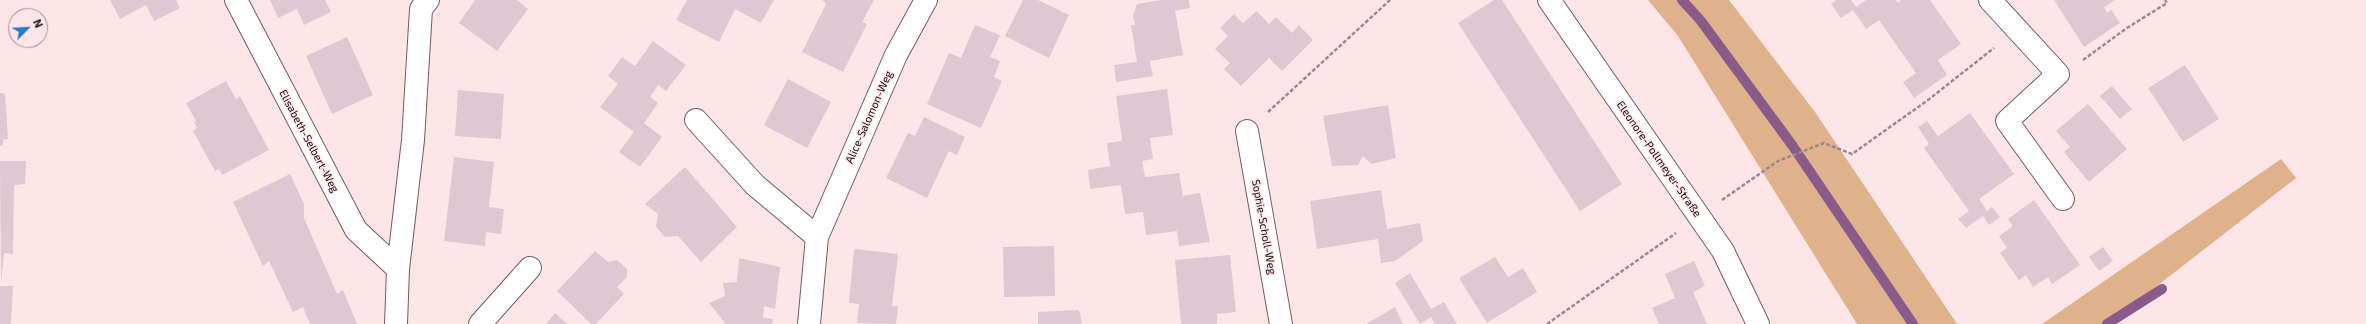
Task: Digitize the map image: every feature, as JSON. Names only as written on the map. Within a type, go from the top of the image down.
[{"type":"street","name":"Elisabeth-Selbert-Weg","points":[[236,0],[356,230],[398,269]]},
{"type":"street","points":[[396,324],[398,269],[413,140],[422,10],[428,0]]},
{"type":"street","name":"Alice-Salomon-Weg","points":[[809,324],[816,237],[896,55],[926,0]]},
{"type":"street","name":"Eleonore-Pollmeyer-Straße","points":[[1549,0],[1723,251],[1758,324]]},
{"type":"street","points":[[1990,0],[2058,74],[2007,121],[2063,199]]},
{"type":"street","points":[[696,120],[755,185],[816,237]]},
{"type":"street","name":"Sophie-Scholl-Weg","points":[[1247,131],[1281,324]]},
{"type":"street","points":[[480,324],[530,268]]},
{"type":"path","points":[[1247,131],[1390,0]]},
{"type":"path","points":[[2058,74],[2079,63],[2127,28],[2167,3],[2165,0]]},
{"type":"path","points":[[1547,324],[1778,161],[1824,143],[1852,154],[1990,53],[2014,25]]},
{"type":"shaded area","points":[[1648,0],[1729,0],[1815,112],[1957,324],[1857,324],[1678,36]]},
{"type":"shaded area","points":[[2281,159],[2296,178],[2108,324],[2042,324]]},
{"type":"building","points":[[110,0],[176,0],[180,8],[154,21],[146,5],[120,19]]},
{"type":"building","points":[[270,0],[325,0],[331,12],[304,25],[297,9],[278,18]]},
{"type":"building","points":[[475,0],[517,0],[528,9],[497,51],[459,23]]},
{"type":"building","points":[[687,0],[774,0],[761,23],[735,9],[719,42],[676,20]]},
{"type":"building","points":[[822,0],[874,0],[862,22],[867,24],[843,72],[802,52],[826,4]]},
{"type":"building","points":[[1023,0],[1038,0],[1069,15],[1049,58],[1005,36]]},
{"type":"building","points":[[1161,0],[1189,0],[1190,8],[1175,11],[1183,55],[1150,61],[1153,76],[1116,82],[1114,65],[1137,62],[1131,25],[1135,25],[1133,16],[1137,4]]},
{"type":"building","points":[[1494,0],[1502,0],[1622,184],[1580,211],[1458,23]]},
{"type":"building","points":[[1836,0],[1851,0],[1856,7],[1866,0],[1896,0],[1898,3],[1901,0],[1930,0],[1961,44],[1938,60],[1947,75],[1914,98],[1903,82],[1916,73],[1879,20],[1866,29],[1853,10],[1841,18],[1831,4]]},
{"type":"building","points":[[2054,0],[2115,0],[2104,7],[2107,13],[2111,10],[2120,23],[2084,47]]},
{"type":"building","points":[[1257,11],[1269,24],[1276,17],[1292,33],[1299,25],[1313,40],[1282,71],[1269,58],[1241,86],[1224,69],[1230,63],[1215,49],[1228,36],[1220,28],[1234,14],[1243,23]]},
{"type":"building","points":[[975,25],[1000,35],[990,57],[1000,61],[994,77],[1002,81],[981,128],[927,104],[949,53],[961,58]]},
{"type":"building","points":[[347,37],[373,95],[332,114],[306,56]]},
{"type":"building","points":[[653,41],[686,65],[666,91],[658,85],[650,97],[658,103],[644,123],[662,137],[640,167],[619,152],[634,132],[600,107],[618,84],[608,76],[622,57],[635,66]]},
{"type":"building","points":[[2185,65],[2219,119],[2183,142],[2148,88]]},
{"type":"building","points":[[788,79],[831,102],[807,148],[764,125]]},
{"type":"building","points":[[226,81],[236,99],[240,96],[269,150],[222,175],[219,169],[215,171],[193,131],[197,128],[194,122],[196,121],[186,103]]},
{"type":"building","points":[[2112,86],[2132,109],[2120,119],[2100,96]]},
{"type":"building","points":[[1167,89],[1173,135],[1150,138],[1153,159],[1142,161],[1145,177],[1179,173],[1183,196],[1200,193],[1210,242],[1179,246],[1177,231],[1146,235],[1143,212],[1125,214],[1121,185],[1090,189],[1088,170],[1110,166],[1107,143],[1122,141],[1116,96]]},
{"type":"building","points":[[458,90],[504,94],[501,139],[455,136]]},
{"type":"building","points":[[0,93],[5,94],[8,139],[3,140],[3,145],[0,146]]},
{"type":"building","points":[[2088,104],[2127,149],[2089,182],[2064,152],[2070,147],[2056,131]]},
{"type":"building","points":[[1388,105],[1396,158],[1372,164],[1363,156],[1358,165],[1332,166],[1323,116]]},
{"type":"building","points":[[1970,113],[2014,174],[1979,199],[1987,211],[1992,207],[2000,217],[1989,225],[1983,216],[1966,228],[1958,219],[1969,211],[1924,148],[1929,144],[1918,127],[1927,121],[1938,136]]},
{"type":"building","points":[[924,117],[965,137],[957,155],[949,151],[927,198],[886,178],[908,133],[915,136]]},
{"type":"building","points":[[454,157],[494,162],[489,207],[504,209],[501,234],[486,232],[485,246],[444,241]]},
{"type":"building","points":[[0,161],[26,161],[25,184],[14,185],[13,254],[4,253],[1,282]]},
{"type":"building","points":[[685,167],[737,227],[701,262],[678,236],[665,237],[656,227],[658,214],[645,204]]},
{"type":"building","points":[[290,174],[304,204],[304,218],[337,294],[343,290],[357,324],[310,324],[303,307],[293,312],[269,261],[263,266],[233,202]]},
{"type":"building","points":[[1381,190],[1387,229],[1420,223],[1423,241],[1395,261],[1381,263],[1378,239],[1317,249],[1310,201]]},
{"type":"building","points":[[2034,200],[2080,265],[2052,284],[2048,277],[2033,287],[2026,275],[2019,280],[2000,253],[2007,248],[1999,236],[2013,226],[2008,219]]},
{"type":"building","points":[[1054,246],[1055,296],[1004,297],[1003,247]]},
{"type":"building","points":[[2103,247],[2113,261],[2099,271],[2089,257]]},
{"type":"building","points":[[854,249],[898,254],[892,306],[898,306],[896,324],[857,323],[859,304],[849,303]]},
{"type":"building","points":[[595,251],[608,262],[617,260],[627,269],[627,277],[617,287],[624,294],[596,324],[591,324],[557,291]]},
{"type":"building","points":[[1230,255],[1236,312],[1217,314],[1217,324],[1181,324],[1175,260]]},
{"type":"building","points":[[1495,257],[1508,277],[1523,268],[1537,292],[1487,323],[1459,278]]},
{"type":"building","points":[[739,258],[780,267],[775,309],[764,306],[763,318],[773,319],[772,324],[726,324],[709,303],[725,296],[723,283],[737,282]]},
{"type":"building","points":[[1694,261],[1705,286],[1693,292],[1707,324],[1659,324],[1652,308],[1675,298],[1665,274]]},
{"type":"building","points":[[1410,273],[1431,309],[1444,302],[1457,324],[1435,324],[1431,317],[1420,324],[1395,283]]},
{"type":"building","points":[[0,286],[13,286],[11,324],[0,324]]},
{"type":"building","points":[[1395,307],[1403,324],[1366,324]]},
{"type":"building","points":[[1079,310],[1082,324],[1038,324],[1038,312]]},
{"type":"building","points":[[555,313],[567,324],[546,324]]},
{"type":"waterway","points":[[1682,0],[1701,21],[1792,145],[1913,324]]},
{"type":"waterway","points":[[2107,324],[2162,289]]}]
